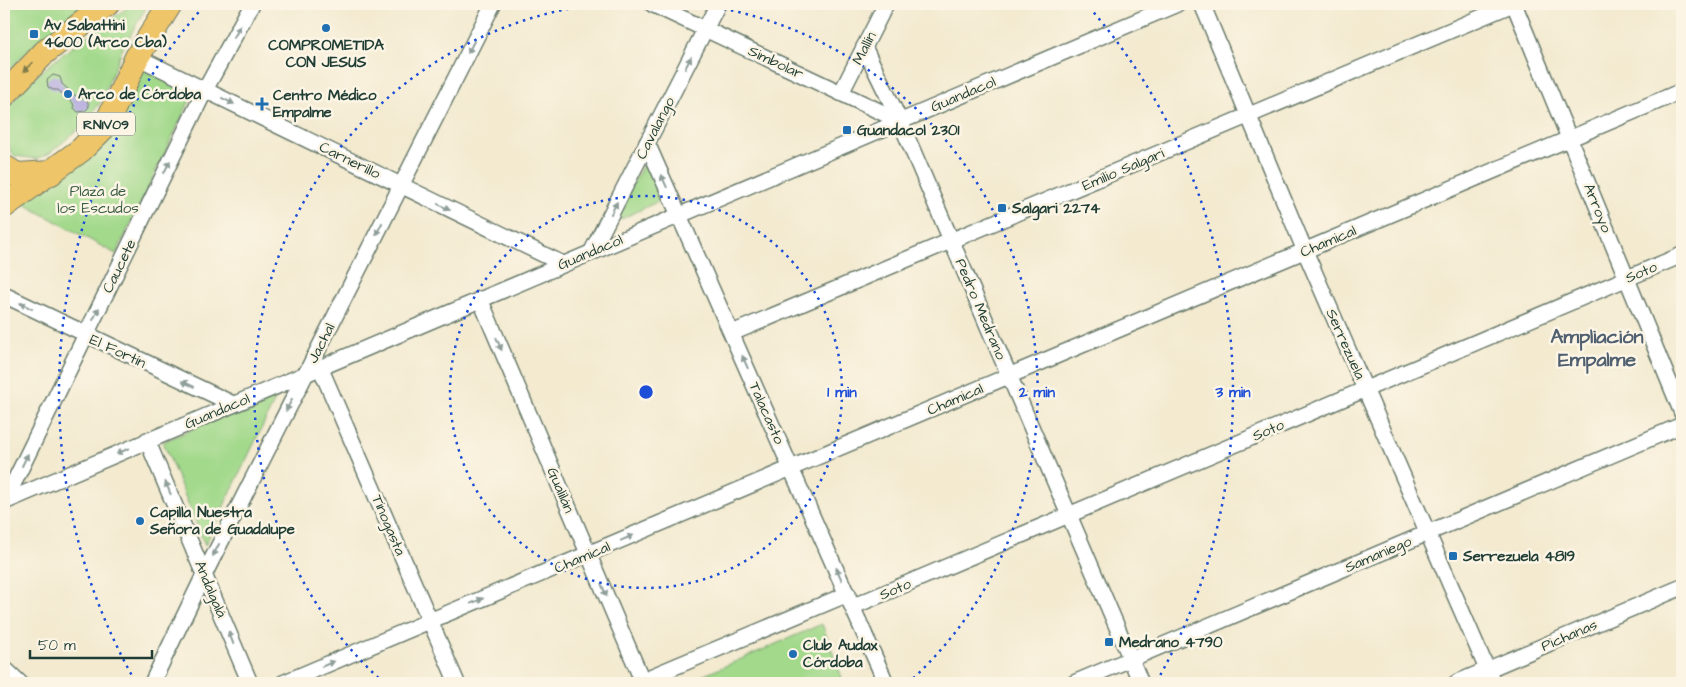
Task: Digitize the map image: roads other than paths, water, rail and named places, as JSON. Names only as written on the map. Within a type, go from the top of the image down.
[{"type":"main road","points":[[4,94],[45,52],[107,4]]},
{"type":"main road","name":"RN1V09","points":[[4,206],[81,150],[106,125],[137,57],[170,4]]},
{"type":"main road","points":[[4,167],[17,175],[51,173]]},
{"type":"street","name":"Caucete","points":[[4,502],[205,90],[252,4]]},
{"type":"street","name":"Jachal","points":[[152,683],[205,573],[493,4]]},
{"type":"street","name":"Simbolar","points":[[652,4],[900,121]]},
{"type":"street","name":"Cavalango","points":[[592,251],[718,4]]},
{"type":"street","name":"Mallín","points":[[842,93],[886,4]]},
{"type":"street","name":"Guandacol","points":[[4,502],[1177,4]]},
{"type":"street","name":"Serrezuela","points":[[1202,4],[1305,251],[1491,676]]},
{"type":"street","name":"Emilio Salgari","points":[[732,333],[1514,4]]},
{"type":"street","name":"Arroyo","points":[[1514,4],[1682,413]]},
{"type":"street","name":"Pedro Medrano","points":[[864,47],[900,121],[1140,683]]},
{"type":"street","name":"Carnerillo","points":[[137,57],[563,264]]},
{"type":"street","name":"Chamical","points":[[283,683],[1682,91]]},
{"type":"street","name":"Talacasto","points":[[647,143],[851,600],[886,683]]},
{"type":"street","name":"Soto","points":[[639,682],[1069,515],[1682,255]]},
{"type":"street","name":"El Fortín","points":[[4,295],[86,336],[233,404]]},
{"type":"street","name":"Gualilán","points":[[480,299],[588,554],[639,682]]},
{"type":"street","name":"Tinogasta","points":[[320,367],[457,683]]},
{"type":"street","name":"Samaniego","points":[[1074,683],[1682,425]]},
{"type":"street","name":"Andalgalá","points":[[148,440],[250,683]]},
{"type":"street","name":"Pichanas","points":[[1456,683],[1491,676],[1682,587]]},
{"type":"street","points":[[4,668],[20,683]]},
{"type":"place","name":"COMPROMETIDA CON JESUS","points":[[326,28]]},
{"type":"place","name":"Av Sabattini 4600 (Arco Cba)","points":[[34,34]]},
{"type":"place","name":"Arco de Córdoba","points":[[68,94]]},
{"type":"place","name":"Centro Médico Empalme","points":[[262,104]]},
{"type":"place","name":"Guandacol 2301","points":[[847,130]]},
{"type":"place","name":"Salgari 2274","points":[[1002,208]]},
{"type":"place","name":"Capilla Nuestra Señora de Guadalupe","points":[[140,521]]},
{"type":"place","name":"Serrezuela 4819","points":[[1453,556]]},
{"type":"place","name":"Medrano 4790","points":[[1109,642]]},
{"type":"place","name":"Club Audax Córdoba","points":[[793,654]]},
{"type":"district","name":"Ampliación Empalme","points":[[1597,348]]},
{"type":"park label","name":"Plaza de los Escudos","points":[[98,200]]}]
